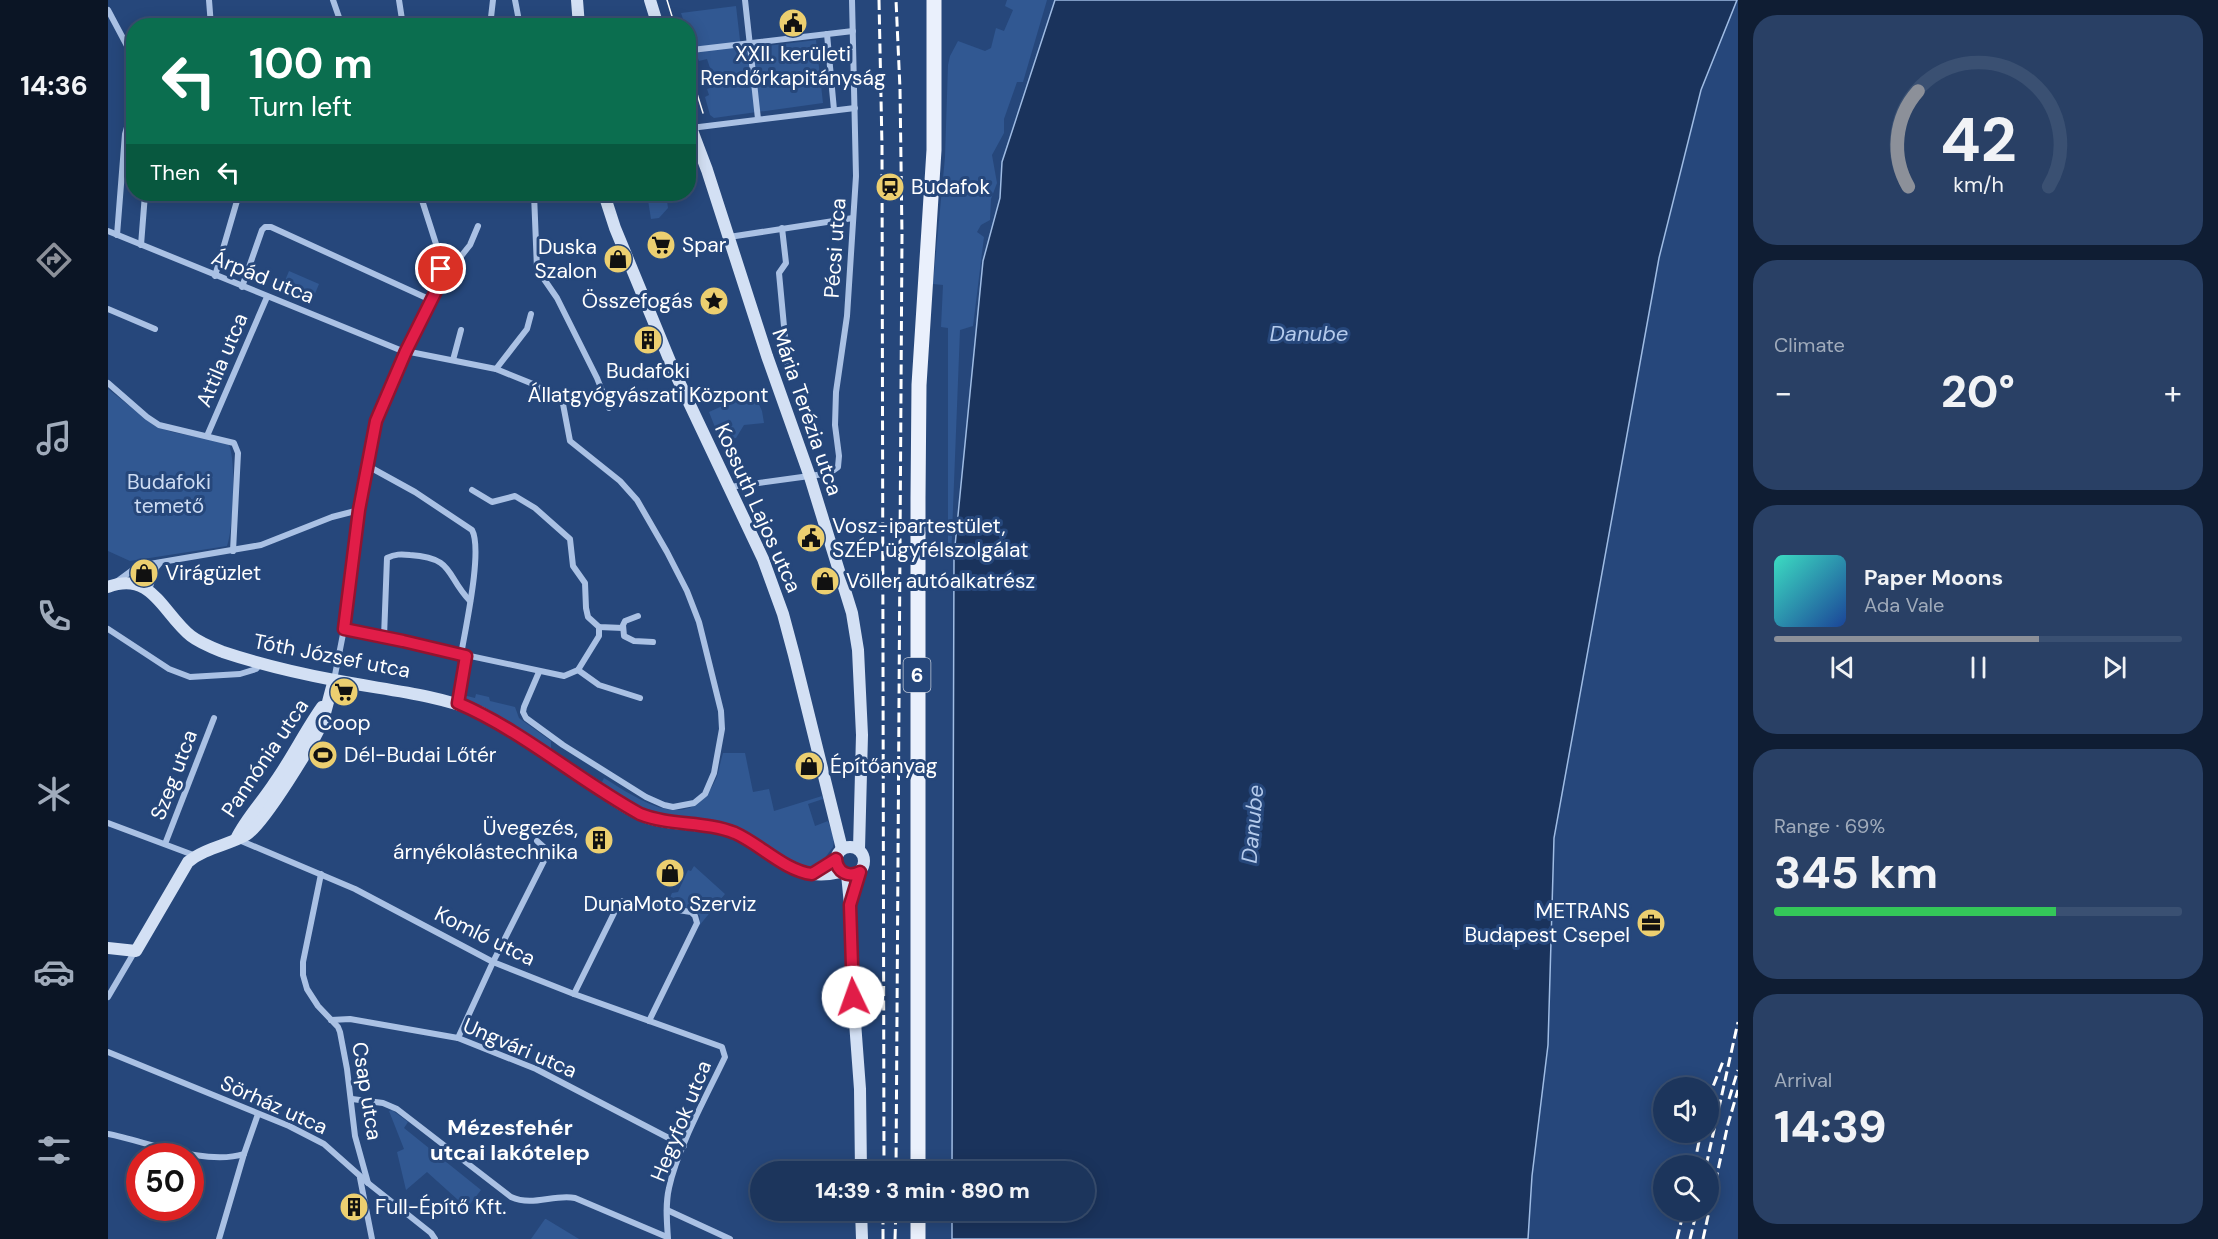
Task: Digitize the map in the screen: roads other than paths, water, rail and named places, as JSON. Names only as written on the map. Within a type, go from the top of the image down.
[{"type":"main road","points":[[577,0],[578,18]]},
{"type":"main road","points":[[650,0],[656,18]]},
{"type":"main road","name":"6","points":[[918,1161],[919,385],[934,150],[934,0]]},
{"type":"main road","name":"Mária Terézia utca","points":[[696,142],[810,477],[846,592],[855,631],[861,713],[861,815],[846,851]]},
{"type":"main road","name":"Kossuth Lajos utca","points":[[606,201],[615,228],[674,370],[763,559],[783,614],[846,851]]},
{"type":"main road","points":[[110,586],[126,583],[149,590]]},
{"type":"main road","name":"Tóth József utca","points":[[149,590],[191,636],[213,648],[261,663],[334,680],[409,692],[458,703],[490,718],[640,814],[663,821],[721,828],[764,849],[793,869],[827,875],[860,872]]},
{"type":"main road","name":"Pannónia utca","points":[[135,951],[188,862],[196,856],[236,839],[243,825],[264,800],[328,699],[334,680]]},
{"type":"main road","points":[[846,851],[865,861],[850,905]]},
{"type":"main road","points":[[846,851],[838,868],[844,873],[850,905],[852,981],[860,1089],[861,1161]]},
{"type":"main road","points":[[812,874],[846,851]]},
{"type":"main road","points":[[108,948],[135,951]]},
{"type":"main road","points":[[861,1221],[861,1239]]},
{"type":"main road","points":[[918,1221],[918,1239]]},
{"type":"street","points":[[209,0],[211,18]]},
{"type":"street","points":[[333,0],[339,18]]},
{"type":"street","points":[[399,0],[402,18]]},
{"type":"street","points":[[491,18],[493,0]]},
{"type":"street","points":[[515,0],[518,18]]},
{"type":"street","points":[[745,0],[758,119]]},
{"type":"street","name":"Pécsi utca","points":[[729,487],[810,477],[831,472],[838,467],[835,425],[836,392],[847,316],[856,176],[852,0]]},
{"type":"street","points":[[108,10],[110,18],[126,45]]},
{"type":"street","points":[[696,50],[853,31]]},
{"type":"street","points":[[827,34],[834,110]]},
{"type":"street","points":[[696,124],[855,108]]},
{"type":"street","points":[[117,235],[126,131]]},
{"type":"street","points":[[141,244],[144,201]]},
{"type":"street","points":[[216,276],[237,201]]},
{"type":"street","points":[[334,680],[344,629],[366,465],[376,421],[440,277],[438,247],[422,201]]},
{"type":"street","points":[[534,201],[537,269],[562,308],[597,378],[609,408]]},
{"type":"street","points":[[729,237],[852,218]]},
{"type":"street","points":[[242,287],[262,230],[271,226],[431,300]]},
{"type":"street","points":[[440,277],[446,275],[470,245],[478,226]]},
{"type":"street","points":[[782,228],[786,263],[779,273],[788,369]]},
{"type":"street","name":"Árpád utca","points":[[108,231],[400,350],[496,369],[556,396],[563,405],[570,441],[620,481],[637,500],[687,591],[699,622],[721,711],[722,729],[716,765],[710,786],[705,794],[694,803],[673,807],[664,806],[646,797],[563,745]]},
{"type":"street","name":"Attila utca","points":[[207,436],[267,297]]},
{"type":"street","points":[[108,309],[155,328]]},
{"type":"street","points":[[496,369],[527,329],[531,314]]},
{"type":"street","points":[[453,360],[461,330]]},
{"type":"street","points":[[108,383],[159,425],[234,443],[238,453],[233,551]]},
{"type":"street","points":[[366,465],[415,492],[472,530],[475,536],[476,563],[458,703]]},
{"type":"street","points":[[472,490],[492,502],[515,496],[535,508],[570,539],[573,566],[585,583],[588,617],[599,627],[623,628]]},
{"type":"street","points":[[110,586],[138,566],[261,545],[332,517],[359,510]]},
{"type":"street","points":[[384,637],[387,558],[395,554],[427,556],[441,562],[449,570],[460,591],[470,601]]},
{"type":"street","points":[[149,590],[156,568],[161,562]]},
{"type":"street","points":[[638,616],[625,621],[624,636],[634,641],[653,642]]},
{"type":"street","points":[[344,629],[564,676],[578,670],[599,636],[599,627]]},
{"type":"street","points":[[108,629],[169,669],[190,677],[240,674],[256,669],[261,663]]},
{"type":"street","points":[[578,670],[599,685],[640,698]]},
{"type":"street","points":[[539,672],[523,712],[526,718],[563,745],[554,760]]},
{"type":"street","name":"Szeg utca","points":[[165,844],[214,718]]},
{"type":"street","points":[[108,823],[196,856]]},
{"type":"street","name":"Komló utca","points":[[236,839],[355,889],[493,962],[574,994],[722,1047],[724,1051]]},
{"type":"street","points":[[458,1038],[546,857],[546,849],[537,841]]},
{"type":"street","name":"Csap utca","points":[[321,874],[303,962],[303,975],[312,998],[338,1027],[344,1044],[355,1136],[368,1183]]},
{"type":"street","points":[[574,994],[620,901],[691,912],[697,923],[650,1021]]},
{"type":"street","name":"Pannónia utca","points":[[108,997],[135,951]]},
{"type":"street","name":"Ungvári utca","points":[[331,1020],[350,1019],[458,1038],[536,1069],[684,1146]]},
{"type":"street","name":"Hegyfok utca","points":[[667,1238],[670,1181],[725,1057],[724,1051]]},
{"type":"street","name":"Sörház utca","points":[[108,1052],[289,1126],[324,1144],[360,1177],[431,1233],[435,1239]]},
{"type":"street","points":[[352,1099],[390,1105],[518,1201],[536,1202],[575,1198],[667,1238]]},
{"type":"street","points":[[219,1239],[258,1114]]},
{"type":"street","points":[[108,1134],[195,1156],[228,1157],[244,1154]]},
{"type":"street","points":[[360,1177],[372,1239]]},
{"type":"street","points":[[667,1210],[730,1239]]},
{"type":"water","name":"Danube","points":[[1055,0],[1737,0],[1701,90],[1659,258],[1554,838],[1548,1045],[1532,1176],[1528,1239],[952,1239],[952,1221],[1095,1221],[1095,1161],[952,1161],[954,556],[983,261],[1000,198],[1002,162]]},
{"type":"tram line","points":[[667,0],[673,18]]},
{"type":"tram line","points":[[696,91],[703,113]]},
{"type":"railway","points":[[879,0],[882,147],[884,1161]]},
{"type":"railway","points":[[896,0],[902,235],[896,1161]]},
{"type":"railway","points":[[1708,1155],[1738,1022]]},
{"type":"railway","points":[[1717,1077],[1724,1059]]},
{"type":"railway","points":[[1729,1099],[1738,1070]]},
{"type":"railway","points":[[1703,1239],[1728,1124],[1738,1090]]},
{"type":"railway","points":[[1696,1155],[1699,1143]]},
{"type":"railway","points":[[883,1221],[883,1239]]},
{"type":"railway","points":[[895,1239],[896,1221]]},
{"type":"railway","points":[[1677,1239],[1681,1221]]},
{"type":"railway","points":[[1690,1239],[1694,1221]]},
{"type":"place","name":"XXII. kerületi Rendőrkapitányság","points":[[793,23]]},
{"type":"place","name":"Budafok","points":[[890,187]]},
{"type":"place","name":"Spar","points":[[661,245]]},
{"type":"place","name":"Duska Szalon","points":[[618,259]]},
{"type":"place","name":"Összefogás","points":[[714,301]]},
{"type":"place","name":"Budafoki Állatgyógyászati Központ","points":[[648,340]]},
{"type":"place","name":"Vosz-ipartestület, SZÉP ügyfélszolgálat","points":[[811,538]]},
{"type":"place","name":"Virágüzlet","points":[[144,573]]},
{"type":"place","name":"Völler autóalkatrész","points":[[825,581]]},
{"type":"place","name":"Coop","points":[[344,692]]},
{"type":"place","name":"Dél-Budai Lőtér","points":[[323,755]]},
{"type":"place","name":"Építőanyag","points":[[809,766]]},
{"type":"place","name":"Üvegezés, árnyékolástechnika","points":[[599,840]]},
{"type":"place","name":"DunaMoto Szerviz","points":[[670,873]]},
{"type":"place","name":"METRANS Budapest Csepel","points":[[1651,923]]},
{"type":"place","name":"Full-Építő Kft.","points":[[354,1207]]},
{"type":"district","name":"Mézesfehér utcai lakótelep","points":[[510,1140]]},
{"type":"park label","name":"Budafoki temető","points":[[169,494]]}]
